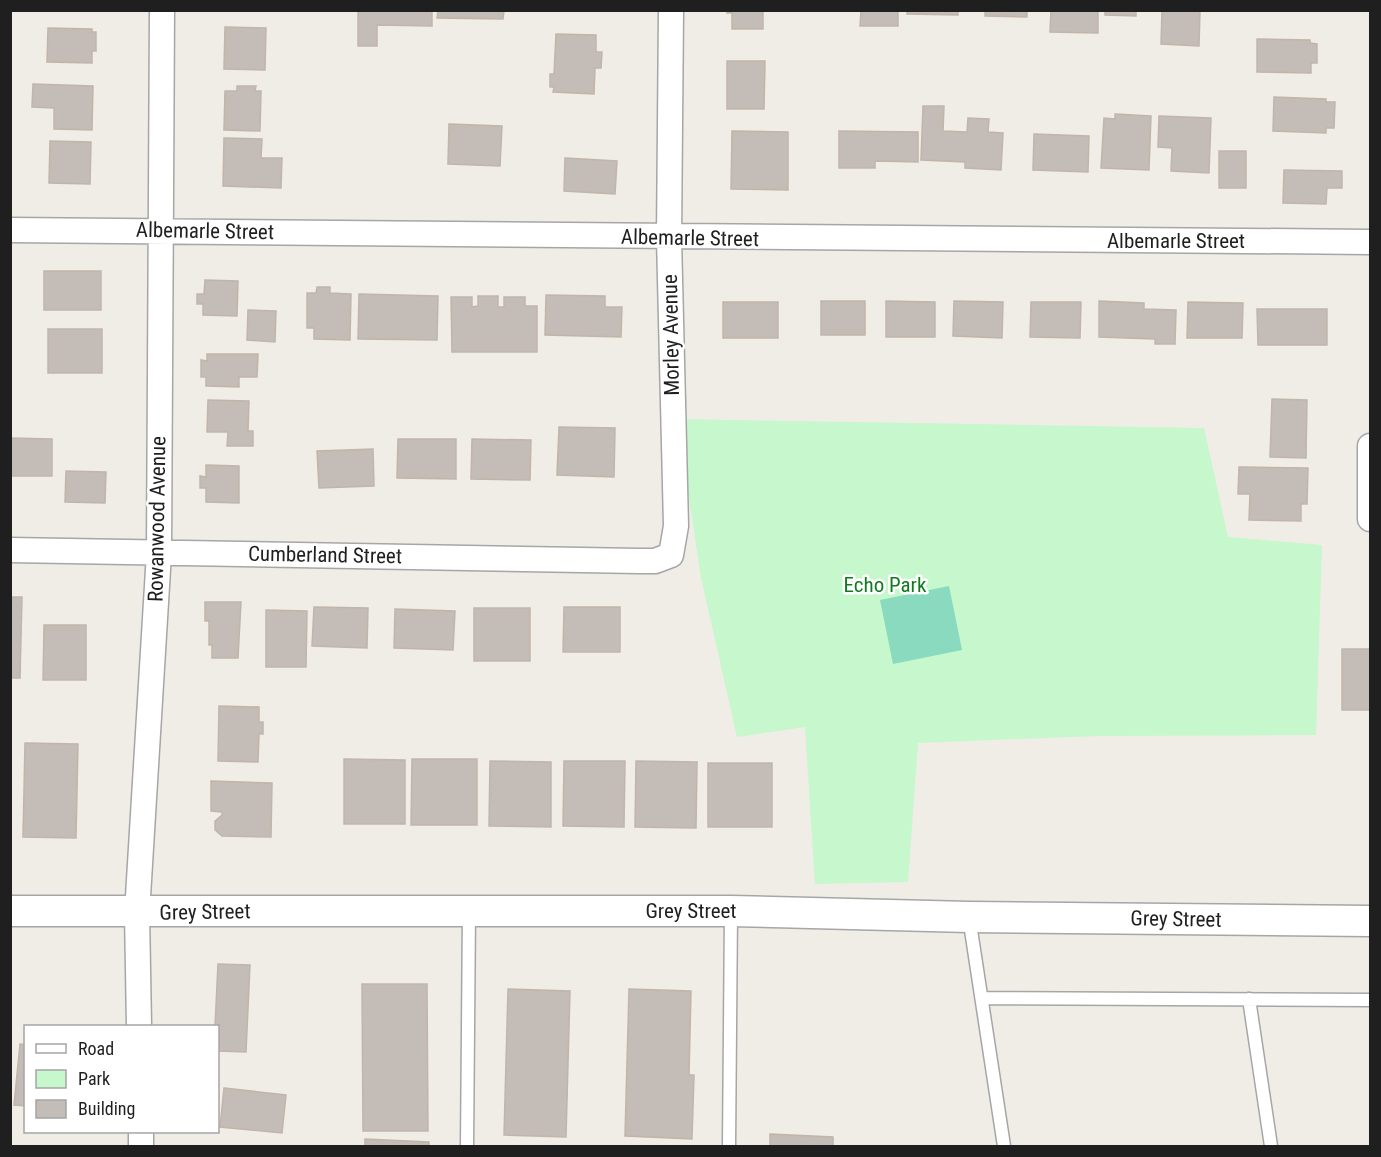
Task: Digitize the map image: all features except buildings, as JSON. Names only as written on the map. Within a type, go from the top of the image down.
[{"type":"street","name":"Rowanwood Avenue","points":[[139,1025],[137,913],[159,553],[162,10]]},
{"type":"street","name":"Morley Avenue","points":[[639,561],[655,561],[670,555],[676,526],[669,238],[671,10]]},
{"type":"street","name":"Albemarle Street","points":[[10,230],[159,230],[669,238],[1371,242]]},
{"type":"street","points":[[1370,517],[1371,446]]},
{"type":"street","name":"Cumberland Street","points":[[10,550],[639,561]]},
{"type":"street","name":"Grey Street","points":[[10,911],[137,913],[469,910],[731,911],[969,917],[1371,921]]},
{"type":"lane","points":[[467,1146],[469,910]]},
{"type":"lane","points":[[729,1146],[731,911]]},
{"type":"lane","points":[[969,917],[1004,1146]]},
{"type":"lane","points":[[983,998],[1371,1000]]},
{"type":"lane","points":[[1249,999],[1271,1146]]},
{"type":"green space","name":"Echo Park","points":[[677,419],[1204,428],[1228,537],[1322,545],[1316,735],[1098,736],[918,743],[908,882],[815,884],[805,727],[737,737],[701,578]]},
{"type":"green space","points":[[949,586],[962,650],[893,664],[880,600]]}]
